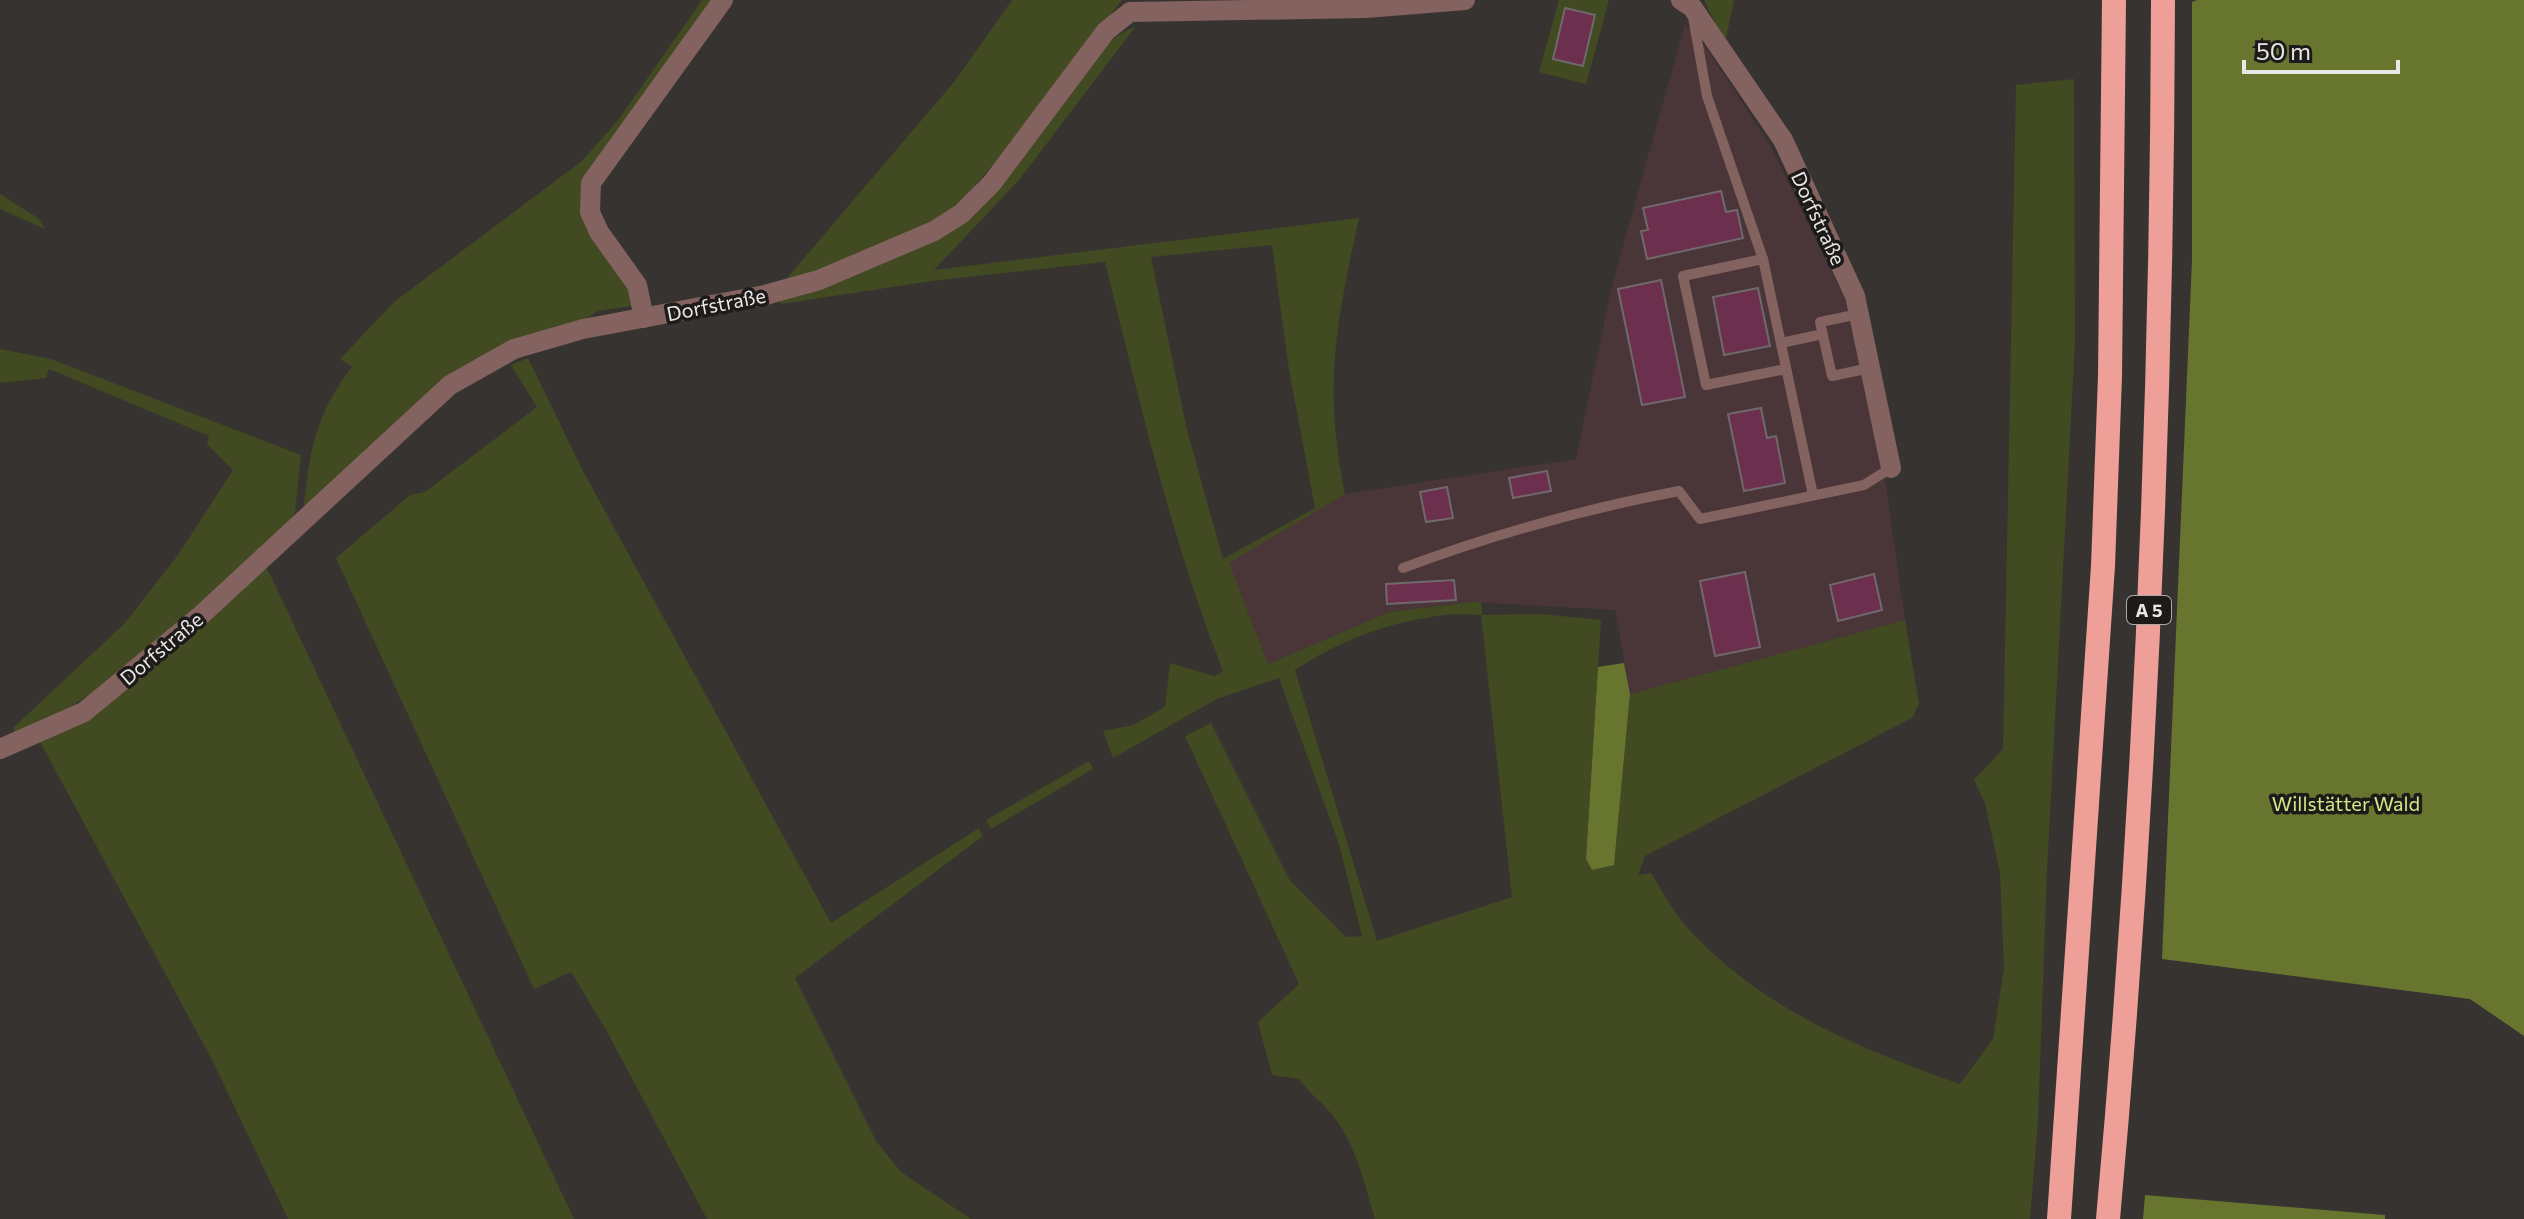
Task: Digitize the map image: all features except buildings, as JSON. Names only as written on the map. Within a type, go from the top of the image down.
[{"type":"highway","name":"A 5","points":[[2058,1213],[2103,566],[2110,376],[2114,0]]},
{"type":"highway","name":"A 5","points":[[2111,1219],[2141,796],[2162,281],[2163,0]]},
{"type":"street","points":[[644,318],[637,285],[599,232],[590,212],[591,183],[723,0]]},
{"type":"street","name":"Dorfstraße","points":[[0,749],[84,712],[199,617],[450,385],[514,349],[583,329],[765,295],[819,280],[934,231],[961,214],[992,183],[1106,31],[1130,12],[1366,8],[1465,0]]},
{"type":"street","name":"Dorfstraße","points":[[1686,4],[1783,140],[1855,296],[1891,468]]},
{"type":"lane","points":[[1686,4],[1707,96],[1763,259],[1813,495]]},
{"type":"lane","points":[[1763,259],[1683,276],[1706,385],[1786,369]]},
{"type":"lane","points":[[1859,314],[1820,322],[1832,376],[1870,368]]},
{"type":"lane","points":[[1781,343],[1823,334]]},
{"type":"lane","points":[[1403,568],[1480,539],[1593,507],[1679,491],[1700,519],[1864,485],[1891,468]]},
{"type":"shaded area","points":[[1685,24],[1706,47],[1772,149],[1844,297],[1884,472],[1905,620],[1630,694],[1615,610],[1472,602],[1389,612],[1268,664],[1228,562],[1345,494],[1576,459],[1611,289]]},
{"type":"green space","points":[[702,0],[717,0],[588,185],[633,298],[631,306],[598,311],[578,323],[488,357],[303,514],[311,454],[321,419],[352,367],[340,359],[394,302],[582,161],[619,119]]},
{"type":"green space","points":[[1012,0],[1122,0],[1006,150],[955,208],[897,240],[782,284],[954,82]]},
{"type":"green space","points":[[1559,0],[1609,0],[1586,84],[1539,72]]},
{"type":"green space","points":[[1704,0],[1734,0],[1725,43]]},
{"type":"green space","name":"Willstätter Wald","points":[[2524,0],[2524,1036],[2470,999],[2162,959],[2192,260],[2192,2]]},
{"type":"green space","points":[[1136,26],[1019,180],[934,270],[1359,218],[1335,355],[1335,420],[1345,494],[1229,563],[1268,664],[1389,612],[1481,602],[1482,615],[1541,614],[1601,620],[1586,859],[1592,870],[1614,864],[1630,694],[1905,620],[1919,704],[1912,718],[1645,856],[1638,875],[1651,873],[1685,925],[1745,980],[1778,1002],[1848,1040],[1960,1084],[1993,1039],[2004,968],[2000,873],[1985,803],[1974,780],[2003,749],[2016,85],[2074,79],[2075,342],[2047,871],[2038,1121],[2030,1219],[1375,1219],[1358,1162],[1337,1122],[1299,1079],[1272,1075],[1258,1022],[1299,984],[1185,736],[1211,723],[1289,879],[1346,937],[1362,936],[1339,844],[1279,678],[1217,699],[1113,758],[1103,731],[1133,725],[1165,707],[1170,663],[1214,676],[1223,671],[1172,520],[1105,262],[932,281],[781,304],[778,297],[938,237],[1099,52],[1118,35]],"holes":[[[1272,245],[1289,370],[1315,508],[1223,559],[1187,430],[1151,257]],[[1456,614],[1481,615],[1512,897],[1377,941],[1295,670],[1352,639],[1392,625]]]},
{"type":"green space","points":[[0,194],[38,218],[45,229],[0,209]]},
{"type":"green space","points":[[0,349],[51,359],[301,455],[294,523],[128,667],[56,716],[17,736],[13,728],[125,623],[178,555],[233,470],[207,444],[209,436],[49,369],[46,378],[0,383]]},
{"type":"green space","points":[[528,358],[583,471],[831,923],[979,828],[983,836],[795,978],[876,1141],[901,1172],[971,1219],[707,1219],[605,1028],[571,972],[534,989],[336,558],[410,495],[425,492],[537,407],[511,365]]},
{"type":"green space","points":[[267,568],[574,1219],[288,1219],[212,1060],[39,740]]},
{"type":"green space","points":[[1624,663],[1630,694],[1614,865],[1592,870],[1586,859],[1598,667]]},
{"type":"green space","points":[[1089,761],[1093,769],[991,829],[986,820]]},
{"type":"green space","points":[[2145,1195],[2385,1215],[2385,1219],[2143,1219]]}]
